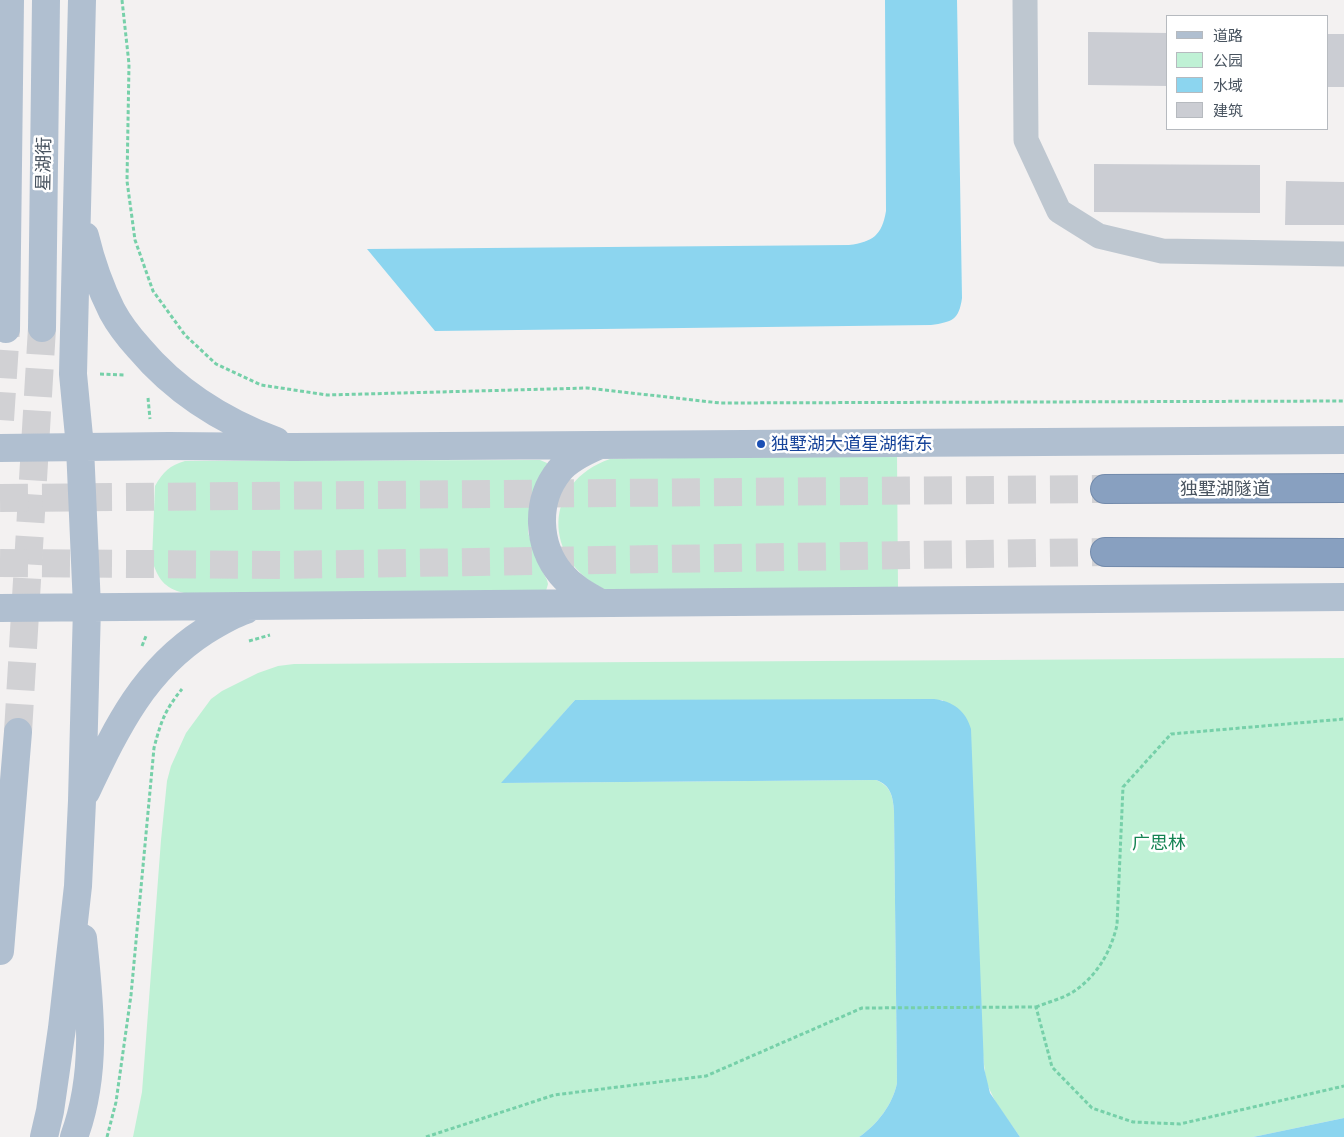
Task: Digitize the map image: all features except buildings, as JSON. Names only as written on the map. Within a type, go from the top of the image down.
[{"type":"highway","name":"独墅湖隧道","points":[[1105,489],[1344,488]]},
{"type":"highway","points":[[1105,552],[1344,553]]},
{"type":"main road","name":"星湖街","points":[[6,329],[10,0]]},
{"type":"main road","name":"星湖街","points":[[42,328],[46,0]]},
{"type":"main road","points":[[44,1137],[50,1111],[62,1028],[78,886],[82,801],[87,607],[80,447],[73,374],[82,0]]},
{"type":"main road","points":[[77,207],[95,272],[112,312],[130,338],[155,368],[192,399],[215,414],[248,430],[294,447]]},
{"type":"main road","points":[[0,448],[599,446],[1344,440]]},
{"type":"main road","points":[[599,446],[578,455],[559,470],[548,491],[542,513],[541,532],[549,555],[561,574],[578,591],[601,603]]},
{"type":"main road","points":[[0,608],[1344,597]]},
{"type":"main road","points":[[82,801],[116,732],[148,682],[167,660],[193,639],[224,619],[244,610],[262,606]]},
{"type":"main road","points":[[0,951],[18,732]]},
{"type":"main road","points":[[74,1137],[86,1100],[89,1077],[90,1018],[78,886]]},
{"type":"street","points":[[1025,0],[1026,140],[1059,211],[1099,236],[1162,251],[1344,254]]},
{"type":"path","points":[[122,0],[129,64],[127,181],[135,240],[153,291],[185,335],[216,364],[261,385],[327,395],[588,388],[720,403],[1344,401]]},
{"type":"path","points":[[92,374],[129,375]]},
{"type":"path","points":[[148,393],[150,420]]},
{"type":"path","points":[[243,642],[277,633]]},
{"type":"path","points":[[106,1137],[116,1102],[131,995],[154,748],[162,720],[171,703],[186,683]]},
{"type":"path","points":[[426,1137],[554,1095],[706,1076],[862,1008],[1036,1007],[1075,991],[1098,969],[1113,943],[1117,925],[1123,788],[1171,734],[1344,719]]},
{"type":"path","points":[[1036,1007],[1052,1068],[1092,1108],[1133,1122],[1180,1124],[1344,1086]]},
{"type":"green space","points":[[897,455],[898,588],[606,590],[585,577],[570,560],[561,541],[558,522],[562,503],[572,485],[588,470],[610,459]]},
{"type":"green space","points":[[540,460],[547,463],[547,469],[530,503],[528,532],[536,559],[547,580],[546,591],[184,593],[171,588],[163,582],[152,560],[155,486],[167,470],[185,461]]},
{"type":"green space","name":"广思林","points":[[1344,658],[1344,1118],[1253,1137],[1020,1137],[996,1103],[986,1082],[943,700],[575,700],[502,783],[876,780],[888,789],[892,797],[894,811],[897,1083],[888,1106],[866,1132],[859,1137],[133,1137],[142,1092],[161,840],[167,781],[171,766],[186,733],[211,699],[222,691],[258,673],[278,666],[294,664]]},
{"type":"water","points":[[885,0],[957,0],[962,298],[959,311],[949,321],[931,325],[435,331],[367,249],[849,245],[864,242],[879,232],[886,211]]},
{"type":"water","points":[[934,699],[947,702],[958,708],[966,717],[971,729],[984,1068],[990,1093],[1020,1137],[859,1137],[878,1120],[888,1106],[897,1083],[894,811],[890,792],[881,782],[876,780],[501,783],[575,700]]},
{"type":"water","points":[[1344,1118],[1344,1137],[1253,1137]]},
{"type":"tunnel","points":[[18,732],[42,328]]},
{"type":"tunnel","points":[[0,420],[6,329]]},
{"type":"tunnel","points":[[0,498],[1105,489]]},
{"type":"tunnel","points":[[0,563],[282,565],[1105,552]]},
{"type":"place","name":"独墅湖大道星湖街东","points":[[761,444]]}]
